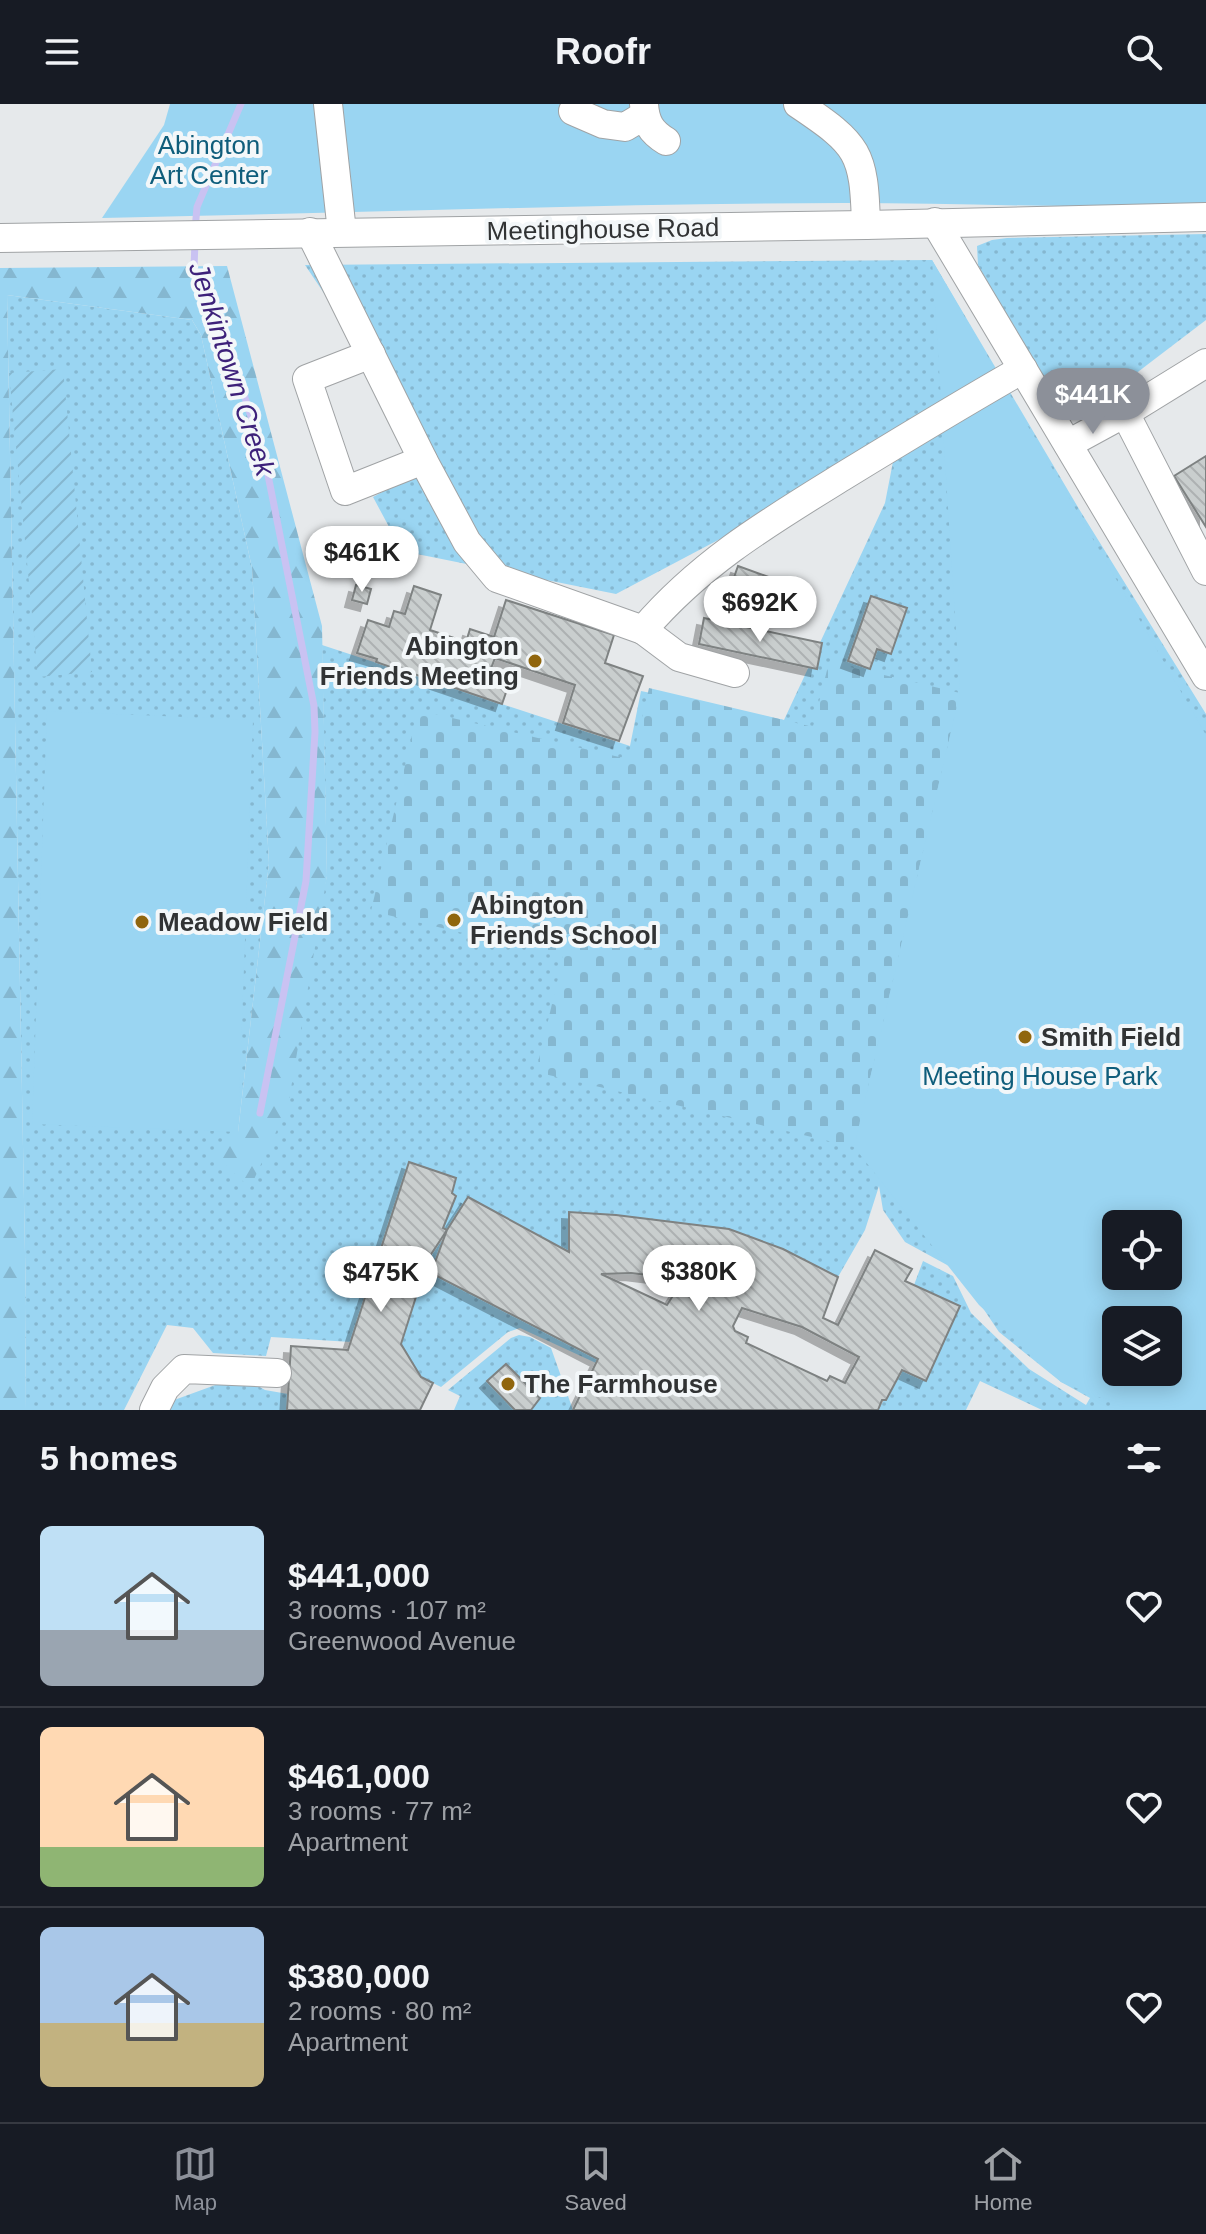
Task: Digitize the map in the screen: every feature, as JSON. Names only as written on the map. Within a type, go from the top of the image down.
[{"type":"street","points":[[328,104],[342,232]]},
{"type":"street","points":[[798,104],[837,130],[855,152],[865,179],[866,225]]},
{"type":"street","points":[[573,111],[603,124],[625,127],[645,109],[652,133],[666,141]]},
{"type":"street","name":"Meetinghouse Road","points":[[0,238],[1206,217]]},
{"type":"street","points":[[935,222],[1068,444],[1196,632],[1206,676]]},
{"type":"street","points":[[297,232],[371,354],[467,542],[497,578],[643,630],[679,657],[735,673]]},
{"type":"street","points":[[371,354],[307,379],[345,491],[423,460]]},
{"type":"street","points":[[1068,444],[1206,363]]},
{"type":"street","points":[[643,630],[671,597],[738,542],[926,425],[1023,369]]},
{"type":"street","points":[[1125,413],[1206,571]]},
{"type":"street","points":[[154,1410],[165,1388],[184,1369],[277,1373]]},
{"type":"green space","name":"Abington Art Center","points":[[170,104],[1206,104],[1206,205],[751,204],[102,218],[164,125]]},
{"type":"green space","points":[[1206,234],[1206,320],[1084,413],[1068,412],[1058,406],[978,265],[977,246],[992,240]]},
{"type":"green space","name":"Abington Friends School","points":[[932,260],[1079,509],[1206,714],[1206,1410],[1042,1410],[980,1381],[966,1410],[878,1410],[902,1370],[926,1381],[960,1306],[914,1285],[923,1261],[953,1276],[971,1313],[1029,1369],[1086,1405],[1090,1398],[1061,1382],[999,1332],[958,1271],[905,1242],[883,1210],[879,1186],[865,1230],[838,1277],[783,1249],[729,1229],[616,1215],[569,1212],[569,1252],[469,1198],[447,1230],[443,1228],[456,1196],[452,1193],[456,1178],[409,1162],[351,1342],[271,1337],[266,1356],[213,1353],[193,1328],[167,1325],[124,1410],[25,1410],[26,1306],[7,295],[192,320],[201,335],[252,568],[269,863],[238,1132],[250,1187],[327,876],[322,645],[630,746],[641,691],[784,720],[885,503],[896,446],[616,594],[402,551],[373,497],[427,468],[377,372],[305,265]]},
{"type":"green space","name":"Meeting House Park","points":[[932,260],[1206,735],[1206,1410],[1131,1410],[1061,1382],[979,1305],[854,1147],[960,693]]},
{"type":"green space","points":[[227,266],[322,626],[327,876],[288,1106],[250,1188],[212,1152],[238,1132],[269,863],[252,568],[201,335],[192,320],[7,295],[26,1306],[25,1410],[0,1410],[0,268]]},
{"type":"green space","points":[[63,369],[92,672],[38,677],[9,373]]},
{"type":"green space","points":[[829,662],[960,693],[854,1147],[536,1072],[563,957],[371,911],[418,710],[632,760],[649,688],[813,727]]},
{"type":"green space","name":"Meadow Field","points":[[47,711],[253,720],[238,1132],[32,1124]]},
{"type":"green space","points":[[443,1239],[431,1273],[598,1359],[596,1363],[520,1328],[508,1332],[441,1387],[421,1377],[401,1344],[428,1259]]},
{"type":"green space","points":[[519,1335],[551,1348],[573,1410],[454,1410],[460,1396],[448,1390],[511,1338]]},
{"type":"green space","points":[[240,1376],[265,1390],[288,1394],[287,1410],[163,1410],[166,1403]]},
{"type":"building","points":[[1206,456],[1206,527],[1174,476]]},
{"type":"building","points":[[738,566],[788,584],[777,614],[727,597]]},
{"type":"building","points":[[356,585],[371,589],[367,604],[352,600]]},
{"type":"building","points":[[414,586],[441,595],[430,630],[466,642],[470,629],[494,637],[506,600],[614,635],[605,663],[643,676],[619,741],[563,723],[575,685],[495,658],[490,671],[511,678],[502,704],[357,653],[368,620],[389,627],[394,611],[405,614]]},
{"type":"building","points":[[871,596],[907,608],[891,654],[877,649],[870,669],[848,661]]},
{"type":"building","points":[[704,618],[822,643],[817,669],[699,644]]},
{"type":"building","points":[[409,1162],[456,1178],[452,1193],[456,1196],[443,1228],[447,1230],[428,1259],[401,1344],[421,1377],[433,1383],[420,1410],[287,1410],[291,1346],[348,1350]]},
{"type":"building","points":[[468,1197],[569,1252],[569,1212],[729,1229],[783,1249],[838,1277],[823,1318],[838,1325],[875,1250],[912,1269],[905,1281],[960,1306],[926,1381],[902,1370],[878,1410],[573,1410],[598,1359],[431,1273],[447,1230]],"holes":[[[631,1273],[664,1277],[679,1286],[667,1305],[601,1274]],[[742,1308],[802,1327],[859,1357],[845,1383],[830,1376],[827,1381],[746,1343],[748,1337],[735,1331],[733,1326]]]},
{"type":"building","name":"The Farmhouse","points":[[506,1364],[540,1398],[531,1410],[515,1410],[487,1381]]},
{"type":"waterway","name":"Jenkintown Creek","points":[[195,230],[197,207],[241,104]]},
{"type":"waterway","name":"Jenkintown Creek","points":[[195,242],[194,267],[229,348],[265,460],[314,706],[306,881],[260,1113]]},
{"type":"place","name":"Abington Friends Meeting","points":[[535,661]]},
{"type":"place","name":"Abington Friends School","points":[[454,920]]},
{"type":"place","name":"Meadow Field","points":[[142,922]]},
{"type":"place","name":"Smith Field","points":[[1025,1037]]},
{"type":"place","name":"The Farmhouse","points":[[508,1384]]}]
